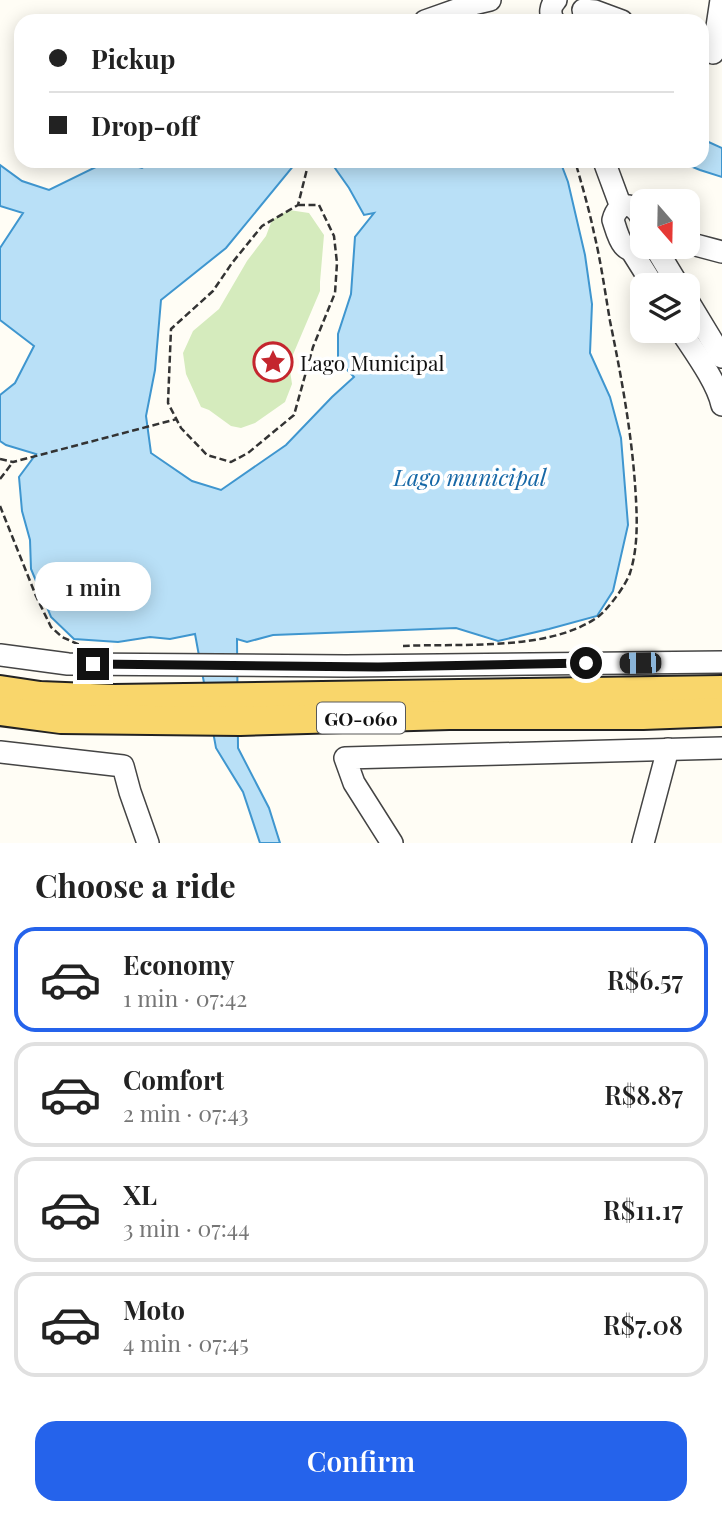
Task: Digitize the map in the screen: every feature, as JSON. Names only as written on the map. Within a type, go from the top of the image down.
[{"type":"main road","name":"GO-060","points":[[0,690],[40,696],[114,699],[722,690]]},
{"type":"main road","name":"GO-060","points":[[0,711],[61,719],[240,721],[722,712]]},
{"type":"street","points":[[444,14],[490,0]]},
{"type":"street","points":[[712,52],[721,0]]},
{"type":"street","points":[[581,10],[603,14]]},
{"type":"street","points":[[607,168],[621,207]]},
{"type":"street","points":[[630,206],[621,207],[613,220],[622,245],[630,247]]},
{"type":"street","points":[[700,246],[722,252]]},
{"type":"street","points":[[700,321],[722,357]]},
{"type":"street","points":[[688,343],[722,405]]},
{"type":"street","points":[[0,655],[68,664],[333,666],[722,662]]},
{"type":"street","points":[[393,843],[354,783],[345,758],[722,748]]},
{"type":"street","points":[[643,843],[668,749]]},
{"type":"street","points":[[0,752],[123,765],[148,843]]},
{"type":"path","points":[[298,205],[307,168]]},
{"type":"path","points":[[403,646],[495,643],[563,633],[601,614],[618,594],[629,575],[637,516],[628,416],[595,234],[577,168]]},
{"type":"path","points":[[298,205],[319,205],[334,236],[337,263],[335,293],[313,347],[294,415],[248,453],[232,462],[207,455],[181,428],[168,403],[171,329],[213,291],[262,226],[298,205]]},
{"type":"path","points":[[0,459],[13,462],[177,419]]},
{"type":"path","points":[[0,479],[13,462]]},
{"type":"path","points":[[0,506],[51,627],[62,637],[90,649]]},
{"type":"green space","points":[[289,210],[309,213],[324,235],[320,291],[289,364],[292,384],[285,402],[255,423],[241,428],[231,426],[201,407],[186,374],[183,353],[193,331],[219,309],[247,261],[266,236],[272,220]]},
{"type":"water","points":[[709,142],[722,148],[722,177],[695,168],[709,168]]},
{"type":"water","name":"Lago municipal","points":[[0,165],[22,181],[49,190],[94,168],[292,168],[226,248],[161,300],[155,370],[146,416],[151,453],[192,481],[221,490],[286,445],[354,377],[338,360],[338,334],[351,294],[355,237],[374,213],[364,215],[335,168],[563,168],[585,255],[592,304],[590,353],[610,397],[621,438],[628,525],[613,591],[597,616],[498,641],[456,628],[273,635],[247,642],[237,639],[238,748],[269,808],[280,843],[260,843],[243,792],[216,748],[195,634],[170,639],[150,637],[118,642],[74,639],[51,617],[31,569],[30,540],[22,511],[19,477],[36,454],[0,441],[0,395],[15,383],[34,346],[0,320],[0,248],[23,213],[0,206]]},
{"type":"place","name":"Lago Municipal","points":[[273,362]]},
{"type":"route","points":[[93,664],[378,667],[586,663]]}]
